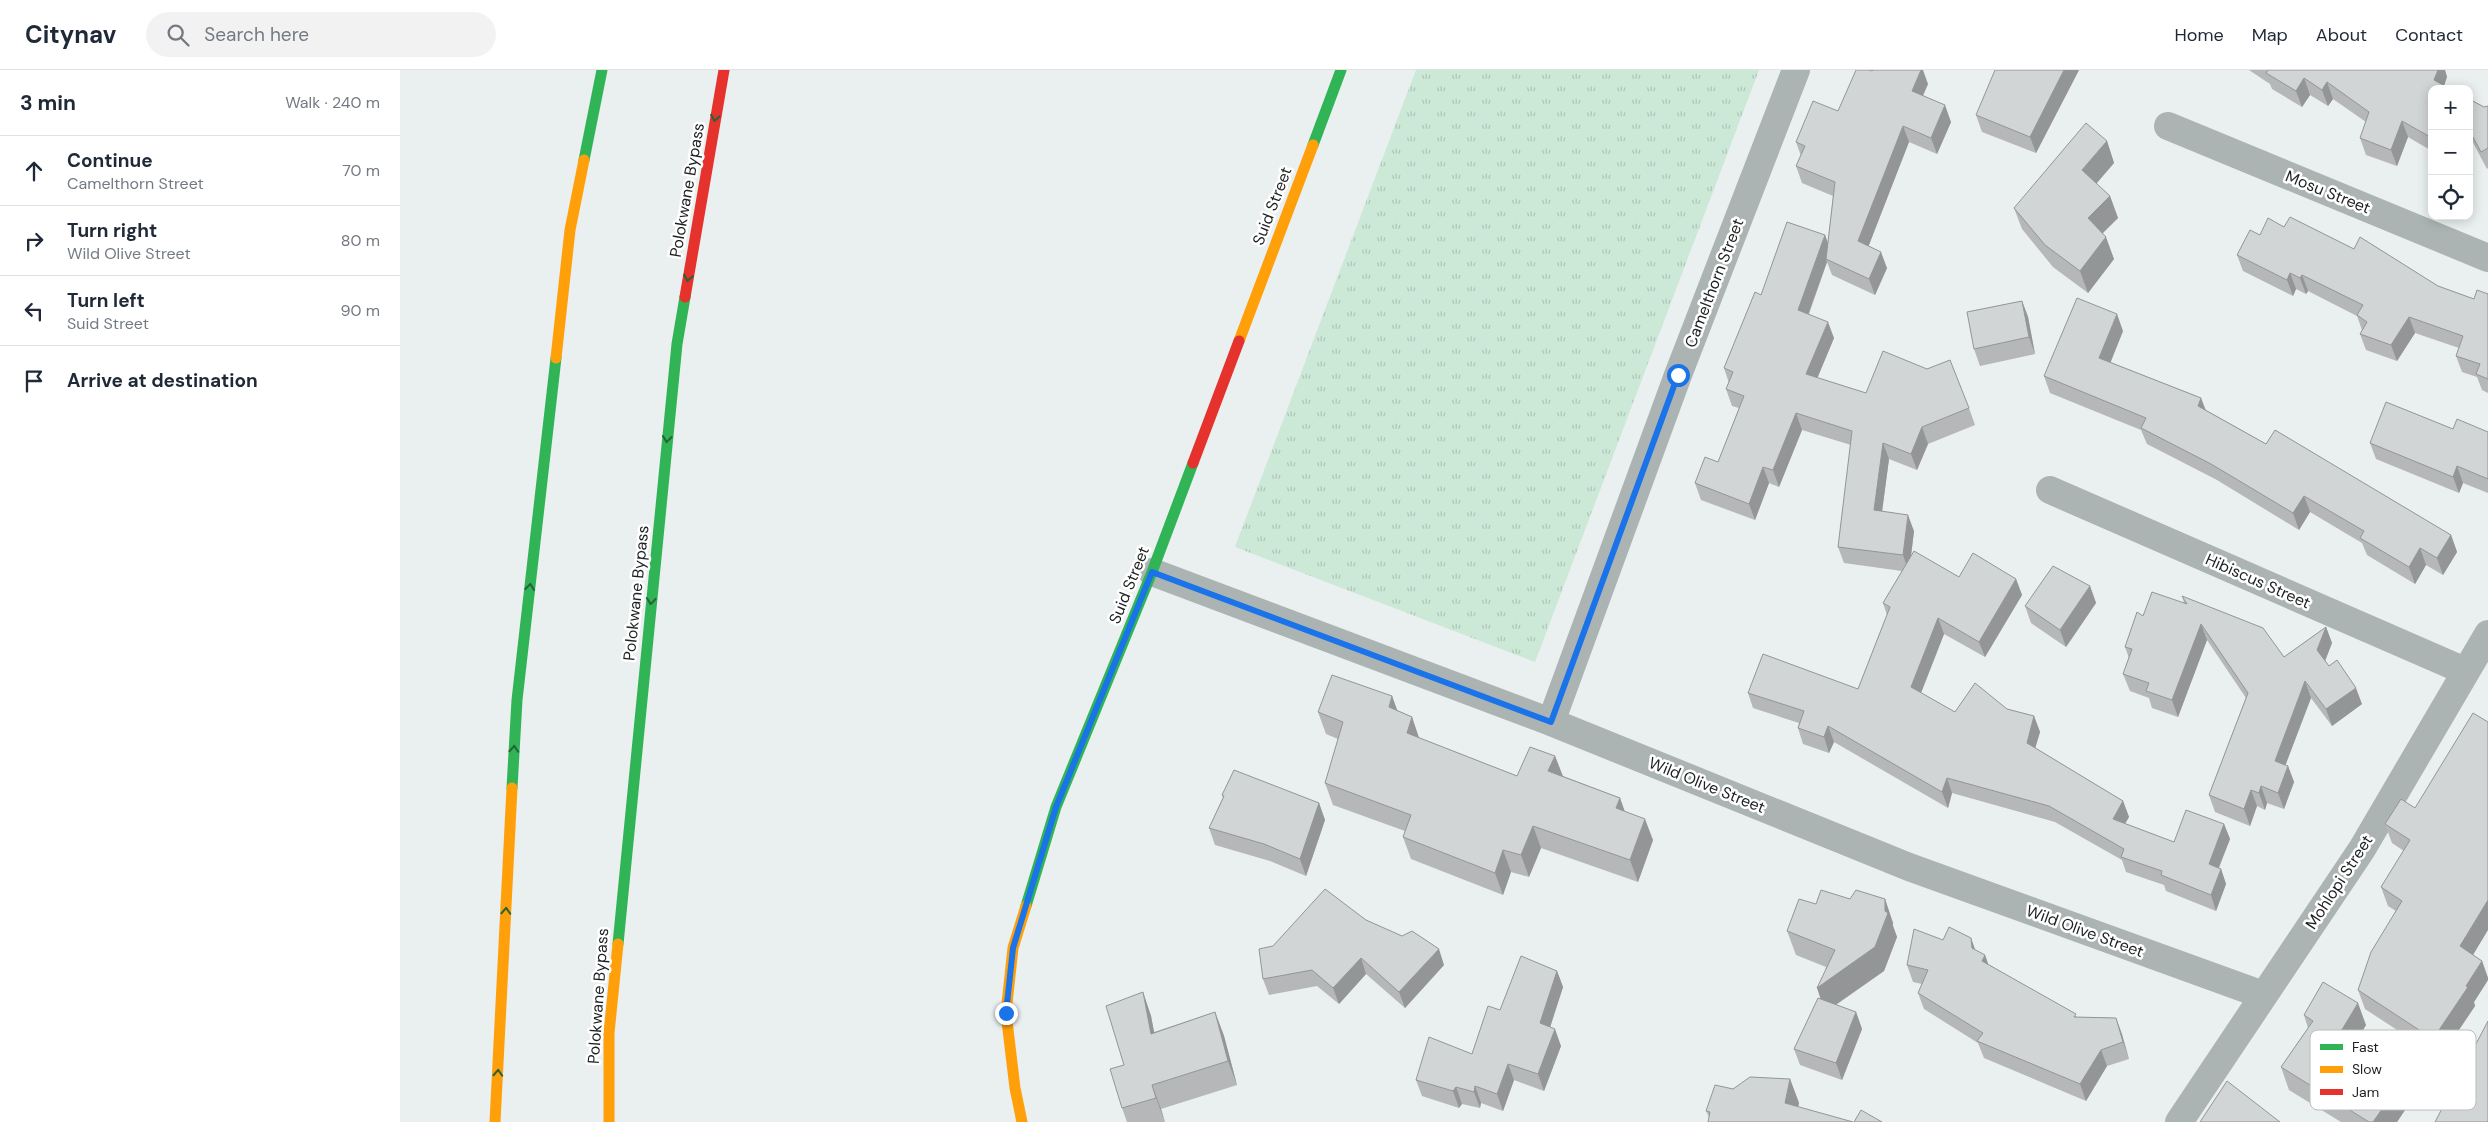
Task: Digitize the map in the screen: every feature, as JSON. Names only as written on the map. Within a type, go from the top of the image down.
[{"type":"main road","points":[[495,1122],[517,700],[570,230],[602,70]]},
{"type":"main road","name":"Polokwane Bypass","points":[[610,1122],[609,1033],[677,344],[724,70]]},
{"type":"main road","name":"Suid Street","points":[[1022,1122],[1015,1088],[1006,1013],[1013,948],[1056,807],[1152,572],[1341,70]]},
{"type":"street","name":"Camelthorn Street","points":[[1551,722],[1678,375],[1796,70]]},
{"type":"street","name":"Mosu Street","points":[[2168,126],[2488,258]]},
{"type":"street","name":"Hibiscus Street","points":[[2050,490],[2466,671]]},
{"type":"street","name":"Wild Olive Street","points":[[1152,572],[1551,722],[1909,867],[2263,995]]},
{"type":"street","name":"Mohlopi Street","points":[[2179,1122],[2362,849],[2488,634]]},
{"type":"green space","points":[[1416,70],[1759,70],[1535,662],[1235,547]]},
{"type":"building","points":[[1856,70],[1921,70],[1912,91],[1945,105],[1931,138],[1903,126],[1858,241],[1881,252],[1869,279],[1826,259],[1835,182],[1796,166],[1805,146],[1796,142],[1813,101],[1838,111]]},
{"type":"building","points":[[1995,70],[2064,70],[2030,137],[1976,115]]},
{"type":"building","points":[[2268,70],[2438,70],[2434,80],[2443,85],[2428,85],[2428,136],[2402,121],[2391,150],[2360,138],[2369,112],[2327,82],[2322,90],[2304,78],[2296,91],[2266,73]]},
{"type":"building","points":[[2473,101],[2484,107],[2488,106],[2488,148],[2481,152],[2473,137]]},
{"type":"building","points":[[2086,123],[2107,141],[2082,170],[2110,196],[2088,218],[2106,237],[2080,271],[2045,245],[2014,208]]},
{"type":"building","points":[[2290,217],[2354,249],[2360,237],[2438,286],[2474,299],[2477,290],[2488,294],[2488,379],[2476,374],[2480,364],[2456,356],[2463,336],[2409,317],[2391,345],[2360,334],[2367,322],[2357,315],[2363,305],[2302,275],[2300,278],[2290,273],[2287,280],[2237,255],[2250,230],[2260,235],[2268,218],[2284,227]]},
{"type":"building","points":[[1787,222],[1825,235],[1798,310],[1828,322],[1806,374],[1866,393],[1883,351],[1927,369],[1950,360],[1969,408],[1922,427],[1911,454],[1883,443],[1874,510],[1908,515],[1903,555],[1838,547],[1852,431],[1796,413],[1773,470],[1763,467],[1749,504],[1695,483],[1705,457],[1718,462],[1744,396],[1726,389],[1733,372],[1724,368],[1755,292],[1761,295]]},
{"type":"building","points":[[2077,298],[2117,314],[2099,358],[2201,398],[2198,406],[2266,444],[2275,430],[2451,535],[2437,558],[2420,548],[2409,567],[2360,538],[2364,531],[2304,496],[2293,513],[2211,464],[2141,428],[2146,418],[2044,376]]},
{"type":"building","points":[[2022,301],[2029,337],[1974,349],[1967,312]]},
{"type":"building","points":[[2386,402],[2453,429],[2457,419],[2488,432],[2488,479],[2457,466],[2453,477],[2370,443]]},
{"type":"building","points":[[1914,551],[1959,577],[1973,553],[2016,579],[1979,642],[1938,618],[1911,687],[1955,712],[1975,683],[2007,709],[2034,716],[2027,743],[2123,801],[2113,819],[2174,842],[2186,810],[2224,824],[2209,864],[2221,869],[2211,895],[2161,875],[2162,871],[2121,857],[2124,849],[2049,806],[1947,778],[1942,792],[1828,726],[1824,737],[1798,728],[1804,711],[1748,693],[1763,654],[1858,689],[1890,607],[1883,603]]},
{"type":"building","points":[[2053,566],[2090,586],[2060,630],[2025,606]]},
{"type":"building","points":[[2152,592],[2187,604],[2182,596],[2263,628],[2284,657],[2326,627],[2317,650],[2329,666],[2337,660],[2356,688],[2326,709],[2305,681],[2275,761],[2288,766],[2278,793],[2261,786],[2259,793],[2251,790],[2244,809],[2209,795],[2248,693],[2201,624],[2172,700],[2146,691],[2149,683],[2123,674],[2132,649],[2125,647],[2137,612],[2143,616]]},
{"type":"building","points":[[1332,675],[1392,696],[1389,707],[1412,717],[1407,733],[1517,776],[1530,747],[1555,756],[1548,771],[1620,798],[1616,808],[1645,819],[1630,860],[1533,826],[1521,855],[1503,850],[1495,873],[1403,837],[1411,815],[1325,783],[1343,722],[1318,712]]},
{"type":"building","points":[[2473,713],[2488,722],[2488,900],[2460,946],[2482,961],[2466,986],[2468,987],[2439,1030],[2419,1030],[2358,990],[2371,952],[2402,901],[2381,887],[2410,840],[2385,824],[2401,799],[2415,808]]},
{"type":"building","points":[[1234,770],[1319,803],[1300,859],[1264,844],[1209,828]]},
{"type":"building","points":[[1325,889],[1366,920],[1402,936],[1412,931],[1439,949],[1399,992],[1361,958],[1333,988],[1312,970],[1263,979],[1259,949],[1273,946]]},
{"type":"building","points":[[1821,890],[1850,899],[1856,890],[1885,899],[1885,911],[1888,913],[1875,947],[1817,988],[1835,950],[1787,931],[1799,899],[1816,904]]},
{"type":"building","points":[[1949,927],[1971,938],[1972,948],[1985,955],[1982,961],[2076,1014],[2074,1017],[2116,1018],[2123,1042],[2101,1050],[2080,1084],[1977,1041],[1983,1033],[1918,993],[1928,970],[1907,965],[1914,929],[1943,940]]},
{"type":"building","points":[[1521,956],[1557,971],[1540,1023],[1555,1029],[1538,1074],[1508,1064],[1497,1094],[1475,1086],[1474,1092],[1456,1087],[1453,1091],[1416,1080],[1429,1037],[1472,1054],[1488,1006],[1500,1010]]},
{"type":"building","points":[[2323,982],[2358,1003],[2342,1030],[2310,1030],[2310,1085],[2281,1067],[2313,1021],[2304,1015]]},
{"type":"building","points":[[1143,992],[1151,1034],[1215,1012],[1228,1061],[1152,1085],[1156,1098],[1122,1108],[1110,1069],[1124,1065],[1106,1006]]},
{"type":"building","points":[[1818,998],[1856,1012],[1836,1063],[1794,1049]]},
{"type":"building","points":[[2488,1021],[2488,1122],[2435,1122],[2441,1110],[2476,1110],[2476,1044]]},
{"type":"building","points":[[1750,1077],[1790,1079],[1785,1103],[1853,1122],[1708,1122],[1710,1112],[1706,1111],[1715,1085],[1733,1089]]},
{"type":"building","points":[[2227,1081],[2280,1122],[2200,1122]]},
{"type":"building","points":[[1861,1110],[1882,1122],[1854,1122]]},
{"type":"building","points":[[2350,1110],[2381,1110],[2373,1122],[2369,1122]]},
{"type":"traffic: fast","points":[[584,160],[602,70]]},
{"type":"traffic: fast","points":[[1313,145],[1341,70]]},
{"type":"traffic: fast","points":[[618,944],[677,344],[685,297]]},
{"type":"traffic: fast","points":[[512,788],[517,700],[556,358]]},
{"type":"traffic: fast","points":[[1026,906],[1056,807],[1152,572],[1193,463]]},
{"type":"traffic: slow","points":[[1239,341],[1313,145]]},
{"type":"traffic: slow","points":[[556,358],[570,230],[584,160]]},
{"type":"traffic: slow","points":[[495,1122],[512,788]]},
{"type":"traffic: slow","points":[[1022,1122],[1015,1088],[1006,1013],[1013,948],[1026,906]]},
{"type":"traffic: slow","points":[[609,1122],[609,1033],[618,944]]},
{"type":"traffic: jam","points":[[685,297],[724,70]]},
{"type":"traffic: jam","points":[[1193,463],[1239,341]]},
{"type":"route","points":[[1006,1013],[1013,948],[1056,807],[1152,572],[1551,722],[1678,375]]}]
